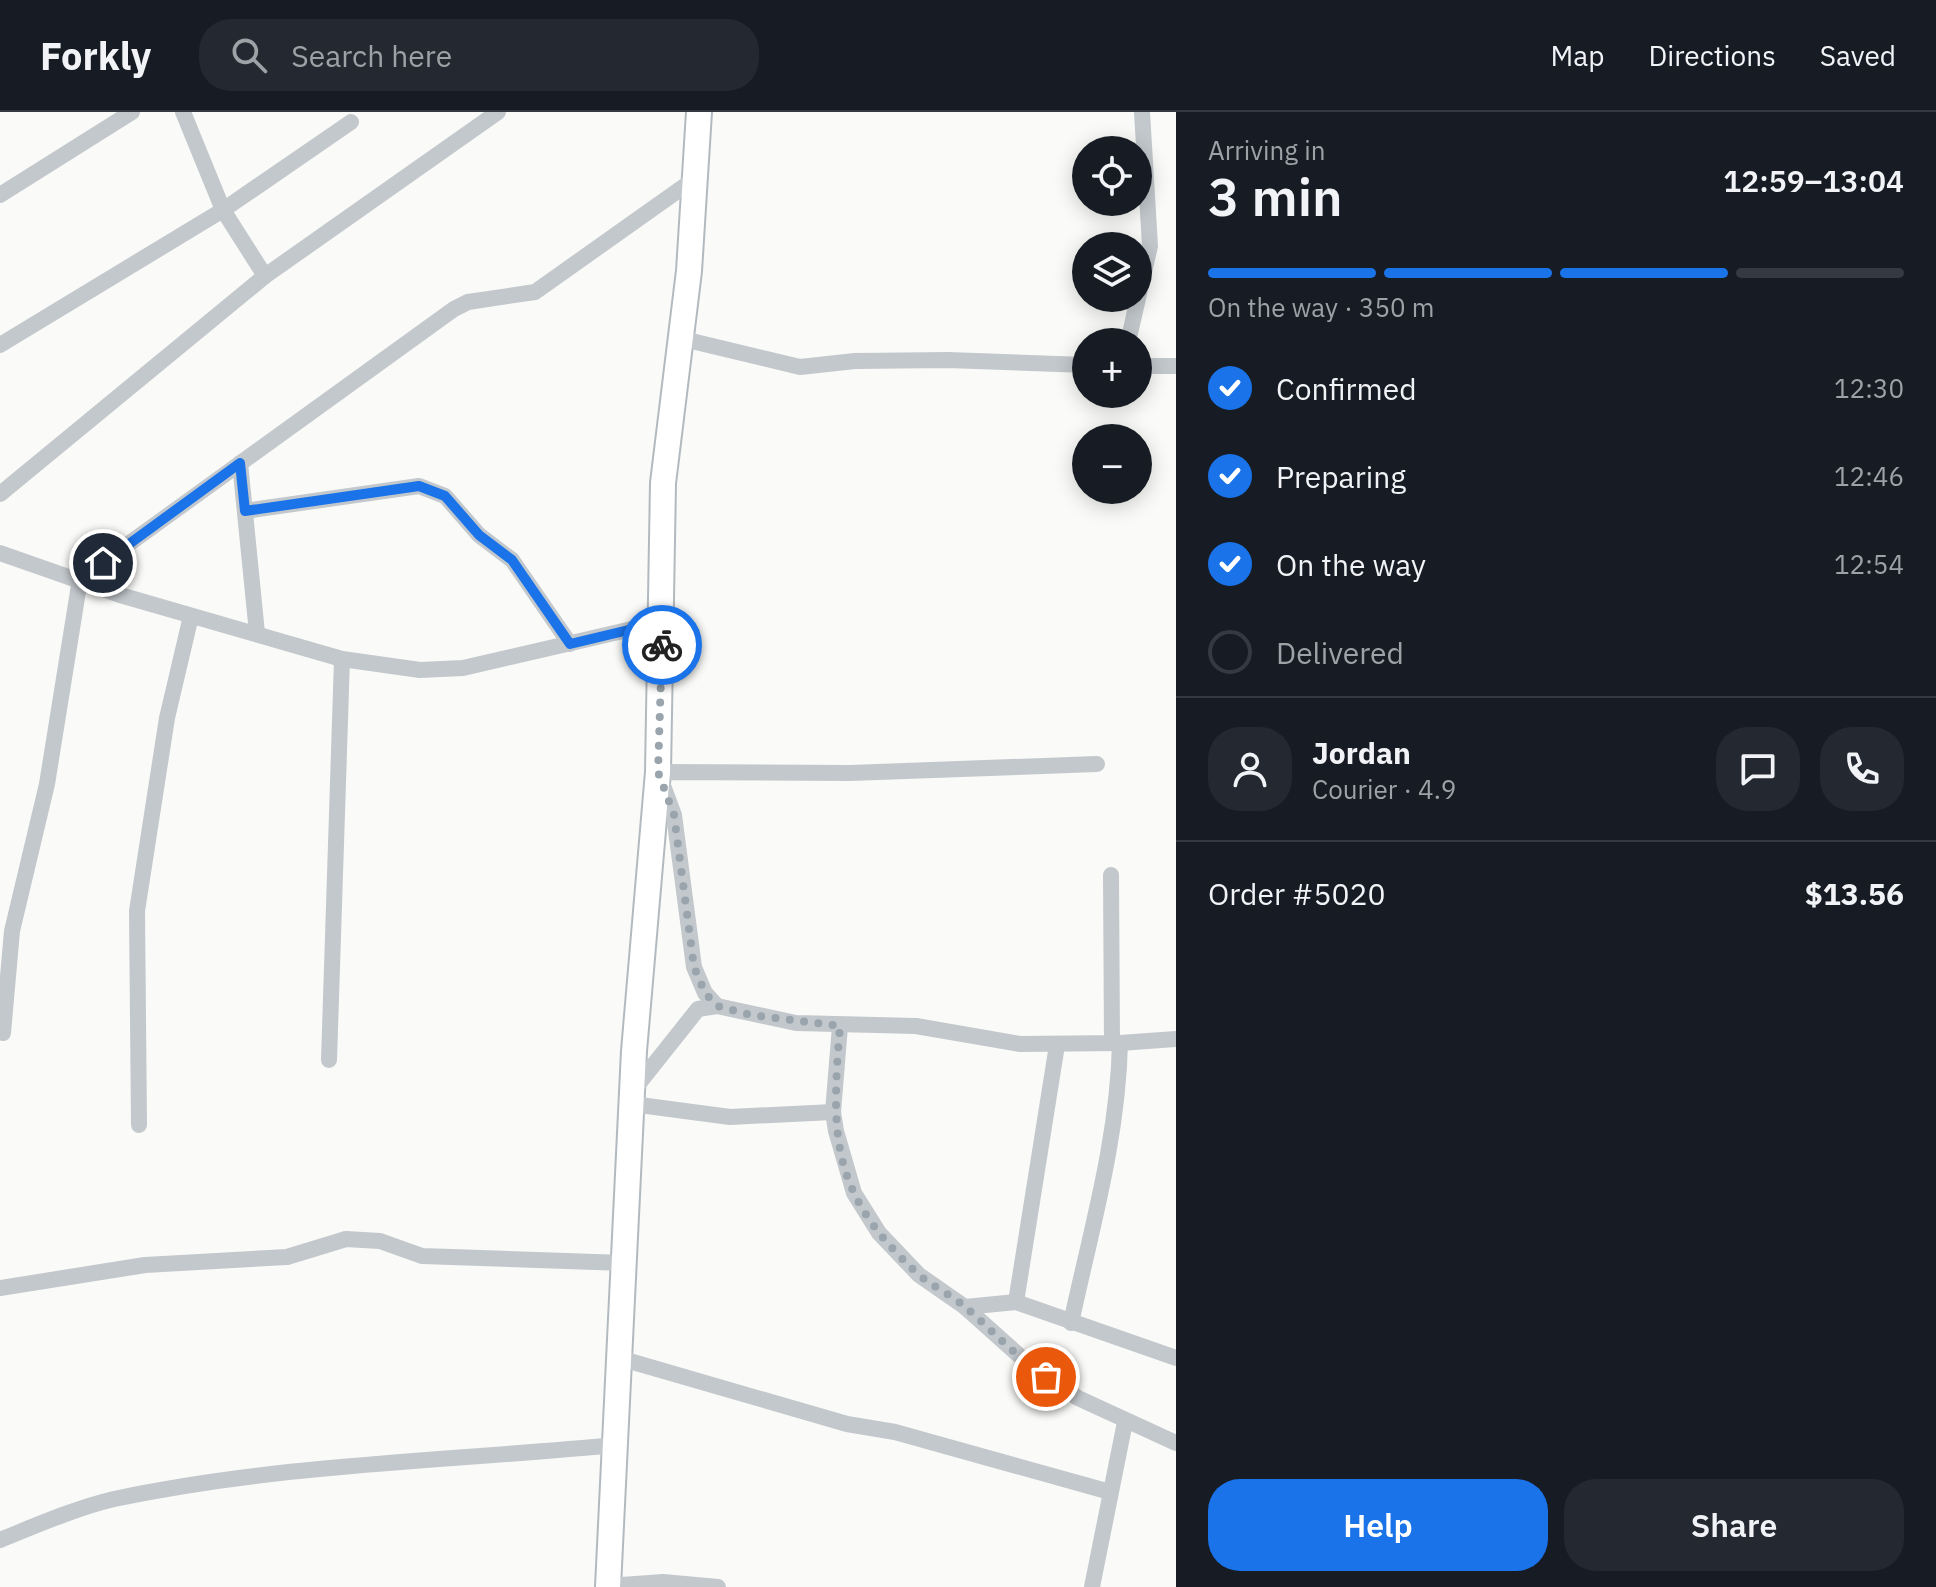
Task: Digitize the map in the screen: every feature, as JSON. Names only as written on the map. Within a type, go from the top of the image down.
[{"type":"street","points":[[0,195],[132,112]]},
{"type":"street","points":[[183,112],[223,210],[265,276]]},
{"type":"street","points":[[0,494],[265,276],[498,112]]},
{"type":"street","points":[[699,112],[689,271],[663,483],[658,772],[632,1098],[608,1586],[663,1582],[718,1587]]},
{"type":"street","points":[[1131,328],[1150,246],[1142,112]]},
{"type":"street","points":[[0,345],[223,210],[351,122]]},
{"type":"street","points":[[3,1033],[12,931],[47,784],[80,579],[454,309],[468,302],[535,292],[693,180]]},
{"type":"street","points":[[679,338],[800,367],[855,361],[948,360],[1072,364]]},
{"type":"street","points":[[1152,366],[1176,366]]},
{"type":"street","points":[[240,463],[257,633]]},
{"type":"street","points":[[245,511],[419,486],[431,488],[445,496],[479,535],[518,567],[570,644]]},
{"type":"street","points":[[0,553],[191,616],[342,659],[420,670],[449,669],[662,622]]},
{"type":"street","points":[[139,1125],[139,890],[167,718],[191,616]]},
{"type":"street","points":[[329,1060],[342,659]]},
{"type":"street","points":[[658,772],[850,773],[1097,764]]},
{"type":"street","points":[[658,772],[674,815],[694,967],[705,993],[717,1006]]},
{"type":"street","points":[[1071,1323],[1107,1170],[1119,1082],[1111,875]]},
{"type":"street","points":[[632,1098],[698,1009],[717,1006],[796,1023],[916,1026],[1020,1044],[1176,1039]]},
{"type":"street","points":[[840,1026],[833,1112],[844,1167],[863,1211],[919,1275],[965,1307],[1033,1368],[1078,1398],[1176,1443]]},
{"type":"street","points":[[1016,1302],[1057,1045]]},
{"type":"street","points":[[632,1098],[730,1117],[833,1112]]},
{"type":"street","points":[[0,1288],[145,1265],[287,1257],[346,1239],[380,1241],[422,1256],[624,1263]]},
{"type":"street","points":[[965,1307],[1016,1302],[1176,1358]]},
{"type":"street","points":[[619,1358],[838,1421],[895,1432],[1110,1492]]},
{"type":"street","points":[[1092,1587],[1125,1422]]},
{"type":"street","points":[[0,1540],[112,1500],[191,1485],[306,1468],[615,1445]]},
{"type":"way so far","points":[[662,645],[658,772],[674,815],[688,901],[688,931],[694,967],[705,993],[717,1006],[751,1015],[796,1023],[840,1026],[833,1112],[844,1167],[863,1211],[879,1233],[919,1275],[965,1307],[995,1337],[1046,1377]]},
{"type":"route","points":[[103,563],[240,463],[245,511],[419,486],[431,488],[445,496],[479,535],[512,560],[570,644],[662,622],[662,645]]}]
